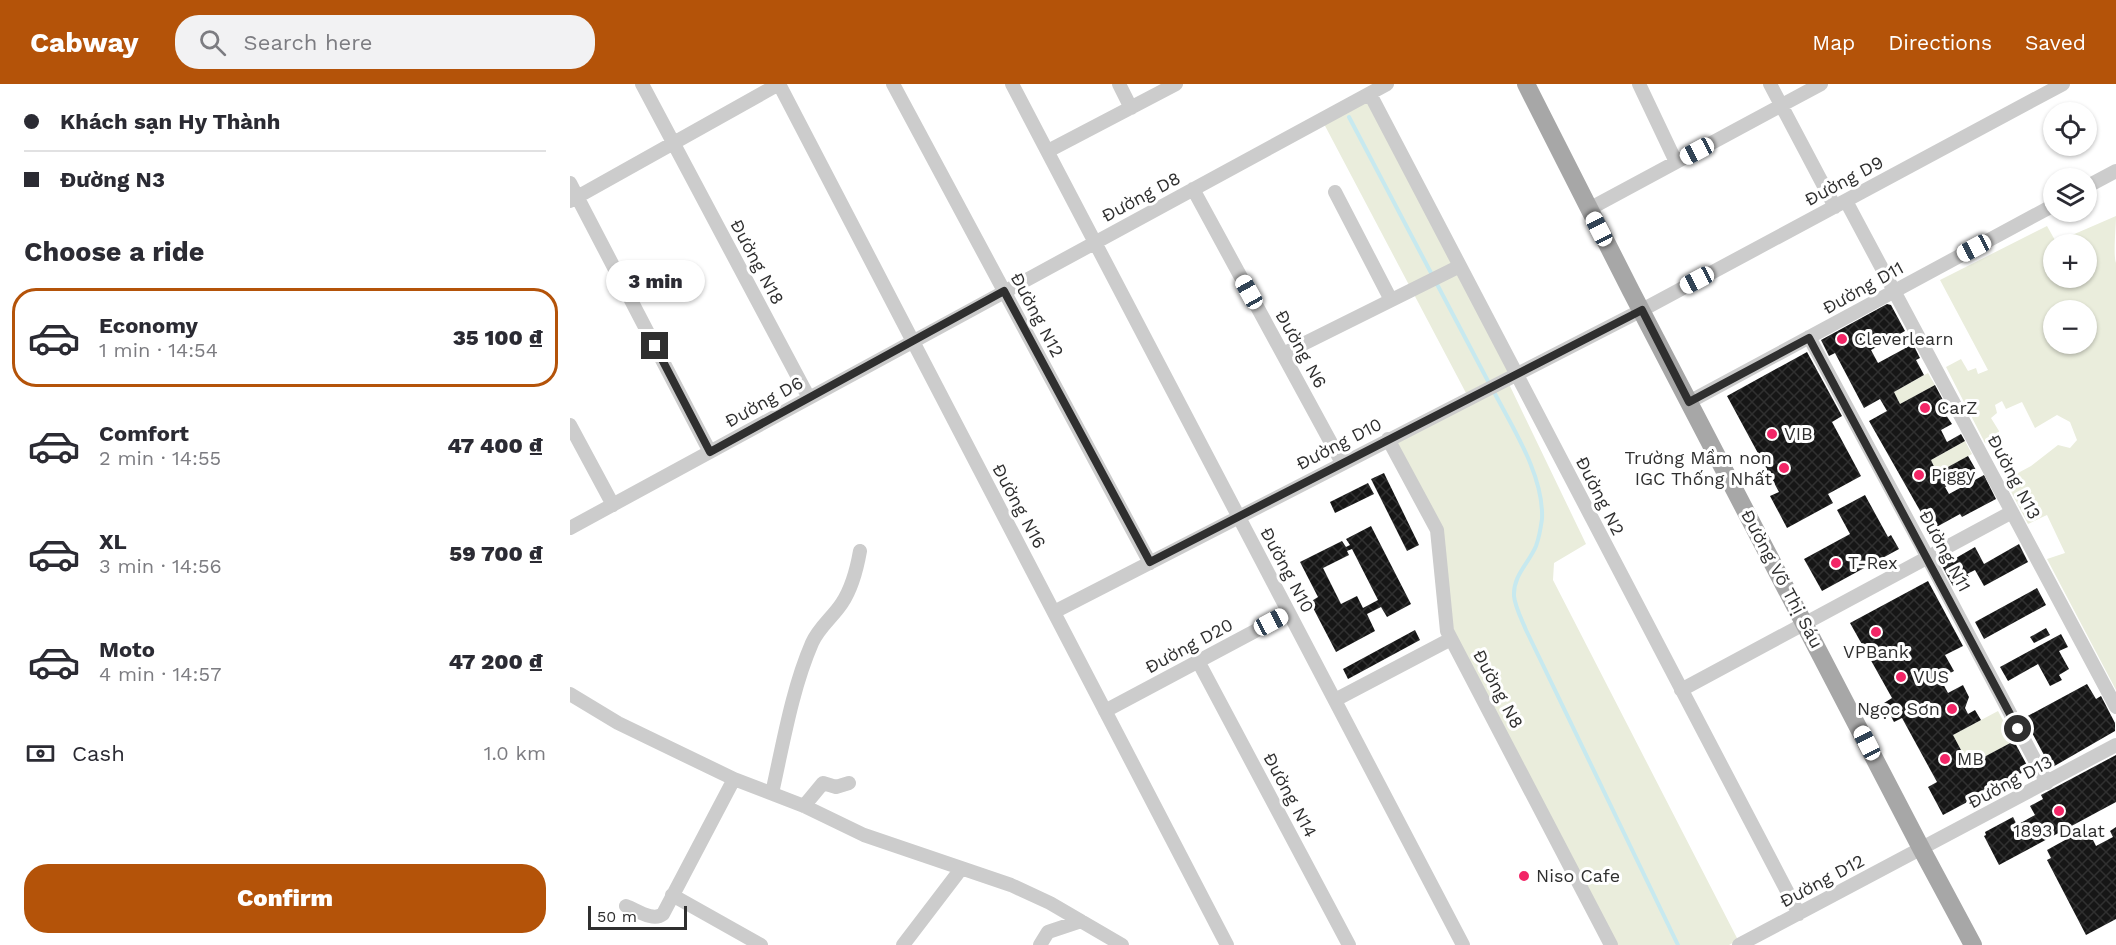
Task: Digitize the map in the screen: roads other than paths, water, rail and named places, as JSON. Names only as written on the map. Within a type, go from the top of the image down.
[{"type":"main road","name":"Đường Võ Thị Sáu","points":[[1526,84],[1689,402],[1973,945]]},
{"type":"street","points":[[642,84],[672,144]]},
{"type":"street","points":[[574,199],[778,84]]},
{"type":"street","name":"Đường N16","points":[[778,84],[1227,945]]},
{"type":"street","name":"Đường N12","points":[[893,84],[1150,562]]},
{"type":"street","name":"Đường N10","points":[[1012,84],[1463,945]]},
{"type":"street","points":[[1119,84],[1131,108]]},
{"type":"street","points":[[1048,151],[1176,84]]},
{"type":"street","name":"Đường D8","points":[[912,341],[1387,84]]},
{"type":"street","points":[[1639,84],[1676,162]]},
{"type":"street","name":"Đường N13","points":[[1770,84],[1781,106],[1894,291],[2116,707]]},
{"type":"street","points":[[1589,209],[1821,84]]},
{"type":"street","name":"Đường D9","points":[[1642,310],[2063,84]]},
{"type":"street","name":"Đường N2","points":[[1370,94],[1798,914]]},
{"type":"street","name":"Đường N18","points":[[672,144],[809,398]]},
{"type":"street","points":[[2097,181],[2116,171]]},
{"type":"street","points":[[570,183],[574,199],[710,452]]},
{"type":"street","name":"Đường N6","points":[[1193,189],[1342,463]]},
{"type":"street","points":[[1335,192],[1391,300]]},
{"type":"street","name":"Đường D11","points":[[1689,402],[2043,211]]},
{"type":"street","points":[[1283,354],[1460,266]]},
{"type":"street","name":"Đường D10","points":[[1054,612],[1476,393],[1642,310]]},
{"type":"street","name":"Đường N11","points":[[1809,338],[2047,783]]},
{"type":"street","name":"Đường D6","points":[[570,528],[912,341]]},
{"type":"street","points":[[570,425],[613,505]]},
{"type":"street","name":"Đường N8","points":[[1388,439],[1437,530],[1447,631],[1611,945]]},
{"type":"street","points":[[1681,690],[2012,512]]},
{"type":"street","points":[[772,793],[794,697],[812,642],[844,601],[860,551]]},
{"type":"street","name":"Đường D20","points":[[1106,711],[1289,613]]},
{"type":"street","points":[[1335,700],[1452,639]]},
{"type":"street","name":"Đường N14","points":[[1198,661],[1349,945]]},
{"type":"street","points":[[570,694],[618,723],[734,779],[804,806],[864,835],[1011,885],[1050,903],[1122,945]]},
{"type":"street","name":"Đường D13","points":[[1922,850],[2116,745]]},
{"type":"street","points":[[626,906],[653,918],[663,914],[734,779]]},
{"type":"street","points":[[804,806],[823,783],[836,787],[849,783]]},
{"type":"street","name":"Đường D12","points":[[1739,945],[1922,850]]},
{"type":"street","points":[[903,945],[961,869]]},
{"type":"street","points":[[672,895],[761,945]]},
{"type":"street","points":[[1040,945],[1048,932],[1081,921]]},
{"type":"waterway","points":[[1349,117],[1489,383]]},
{"type":"waterway","points":[[1493,390],[1525,452],[1538,485],[1541,502],[1542,519],[1537,543],[1514,589],[1517,609],[1678,945]]},
{"type":"place","name":"Cleverlearn","points":[[1842,339]]},
{"type":"place","name":"CarZ","points":[[1925,408]]},
{"type":"place","name":"VIB","points":[[1772,434]]},
{"type":"place","name":"Trường Mầm non IGC Thống Nhất","points":[[1784,468]]},
{"type":"place","name":"Piggy","points":[[1919,475]]},
{"type":"place","name":"T-Rex","points":[[1836,563]]},
{"type":"place","name":"VPBank","points":[[1876,632]]},
{"type":"place","name":"VUS","points":[[1901,677]]},
{"type":"place","name":"Ngọc Sơn","points":[[1952,709]]},
{"type":"place","name":"MB","points":[[1945,759]]},
{"type":"place","name":"1893 Dalat","points":[[2059,811]]},
{"type":"place","name":"Niso Cafe","points":[[1524,876]]}]
